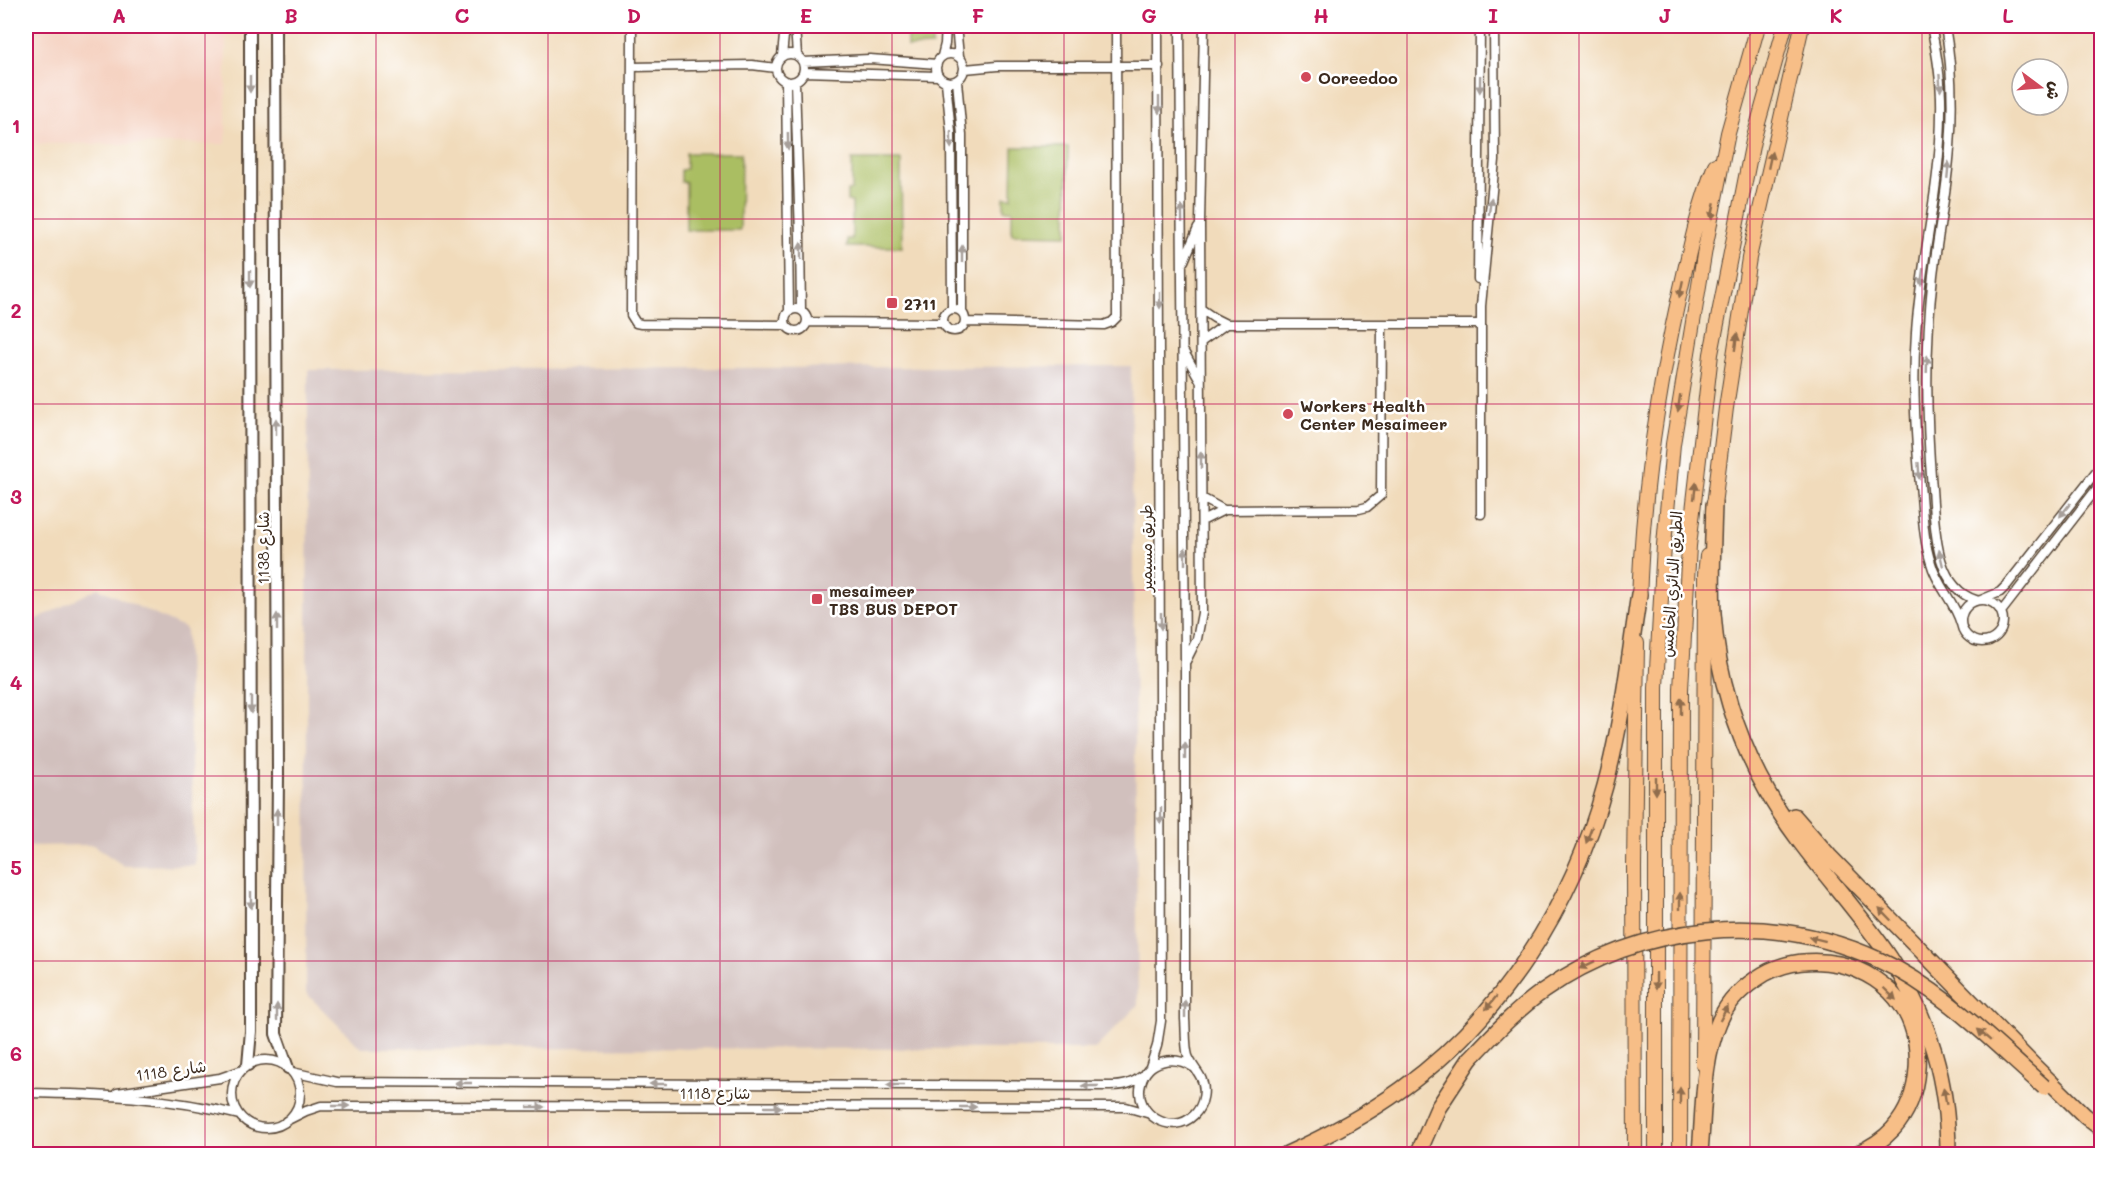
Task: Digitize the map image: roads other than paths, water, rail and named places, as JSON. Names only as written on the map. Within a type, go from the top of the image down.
[{"type":"highway","name":"الطريق الدائري الخامس","points":[[1656,1155],[1656,687],[1664,545],[1673,444],[1683,376],[1728,133],[1758,26]]},
{"type":"highway","name":"الطريق الدائري الخامس","points":[[1680,1155],[1681,689],[1689,546],[1711,354],[1753,141],[1785,26]]},
{"type":"highway","points":[[1700,1153],[1704,1057],[1705,574],[1749,258],[1802,26]]},
{"type":"highway","points":[[1635,1155],[1634,868],[1639,594],[1645,500],[1665,361],[1698,212],[1728,133]]},
{"type":"highway","points":[[1714,504],[1713,613],[1717,651],[1731,707],[1749,753],[1778,810],[1889,957],[1913,996],[1933,1046],[1941,1075],[1947,1117],[1948,1155]]},
{"type":"highway","points":[[1287,1155],[1363,1115],[1402,1089],[1459,1040],[1514,975],[1553,915],[1579,863],[1605,786],[1622,709],[1639,594]]},
{"type":"highway","points":[[1749,753],[1805,831],[2033,1065],[2085,1116],[2102,1129]]},
{"type":"highway","points":[[1418,1155],[1438,1108],[1470,1059],[1497,1030],[1543,991],[1580,968],[1616,951],[1667,936],[1735,928],[1763,929],[1816,938],[1846,947],[1906,975],[1957,1011],[2081,1120],[2102,1135]]},
{"type":"highway","points":[[1700,1153],[1708,1061],[1718,1023],[1728,1004],[1740,990],[1777,967],[1815,960],[1843,965],[1868,976],[1890,992],[1901,1005],[1913,1030],[1917,1056],[1912,1095],[1905,1113],[1883,1138],[1856,1155]]},
{"type":"street","name":"شارع 1138","points":[[244,1068],[251,1012],[250,26]]},
{"type":"street","name":"شارع 1138","points":[[275,26],[278,774],[276,1034],[290,1070]]},
{"type":"street","points":[[632,26],[631,315],[636,323],[641,324],[786,325],[795,331],[802,328],[807,322],[806,314],[795,308],[789,310]]},
{"type":"street","points":[[785,26],[782,56],[776,68],[777,75],[791,82],[801,78],[804,72],[795,26]]},
{"type":"street","points":[[938,76],[936,64],[942,56],[945,44],[945,26]]},
{"type":"street","points":[[956,26],[959,56]]},
{"type":"street","points":[[964,322],[1104,325],[1117,317],[1116,26]]},
{"type":"street","name":"طريق مسيمير","points":[[1147,1071],[1157,1046],[1161,1022],[1158,26]]},
{"type":"street","points":[[1180,26],[1184,350],[1185,1019],[1187,1055],[1200,1075],[1204,1095],[1195,1115],[1186,1121],[1176,1124],[1155,1120],[1147,1113],[1140,1094],[1141,1084],[1147,1071],[1166,1060],[1176,1059],[1193,1067]]},
{"type":"street","points":[[1185,662],[1194,647],[1201,622],[1200,223],[1204,26]]},
{"type":"street","points":[[1480,26],[1478,288],[1481,306]]},
{"type":"street","points":[[1481,514],[1481,306],[1495,160],[1494,26]]},
{"type":"street","points":[[1799,40],[1808,26]]},
{"type":"street","points":[[1932,26],[1937,52],[1941,101],[1940,140],[1917,315],[1914,361],[1920,482],[1929,556],[1935,576],[1956,609],[1965,632],[1971,638],[1986,641],[1994,638],[2000,632],[2001,612],[1995,604],[1965,596],[1956,589],[1942,564],[1933,513],[1928,448],[1926,375],[1929,322],[1950,148],[1951,83],[1945,26]]},
{"type":"street","points":[[1937,52],[1948,50]]},
{"type":"street","points":[[804,72],[938,76],[946,82],[957,81],[965,69],[963,60],[950,53],[942,56]]},
{"type":"street","points":[[782,56],[787,54],[800,58],[870,59],[936,64]]},
{"type":"street","points":[[632,67],[752,65],[776,68]]},
{"type":"street","points":[[965,69],[997,66],[1159,66]]},
{"type":"street","points":[[951,309],[945,314],[944,323],[948,329],[954,331],[961,328],[964,322],[962,312],[962,135],[957,81]]},
{"type":"street","points":[[786,325],[784,318],[789,310],[791,82]]},
{"type":"street","points":[[791,82],[800,236],[801,310]]},
{"type":"street","points":[[946,82],[951,132],[951,309]]},
{"type":"street","points":[[1183,264],[1200,223]]},
{"type":"street","points":[[951,309],[962,312]]},
{"type":"street","points":[[1201,309],[1226,324],[1481,324]]},
{"type":"street","points":[[807,322],[944,323]]},
{"type":"street","points":[[1202,342],[1226,324]]},
{"type":"street","points":[[1202,521],[1224,510],[1359,509],[1367,507],[1381,495],[1382,324]]},
{"type":"street","points":[[1184,350],[1201,383]]},
{"type":"street","points":[[1961,624],[1964,609],[2000,592],[2007,585],[2102,464]]},
{"type":"street","points":[[2001,612],[2102,482]]},
{"type":"street","points":[[1202,498],[1224,510]]},
{"type":"street","points":[[268,1060],[279,1063],[290,1070],[298,1085],[300,1095],[293,1114],[277,1126],[266,1128],[256,1127],[246,1122],[234,1107],[232,1088],[244,1068],[258,1061],[268,1060]]},
{"type":"street","name":"شارع 1118","points":[[105,1094],[220,1078],[244,1068]]},
{"type":"street","name":"شارع 1118","points":[[290,1070],[338,1082],[1099,1086],[1123,1086],[1135,1082],[1147,1071]]},
{"type":"street","name":"شارع 1118","points":[[26,1093],[105,1094],[195,1105],[239,1115]]},
{"type":"street","name":"شارع 1118","points":[[286,1121],[321,1106],[1126,1107],[1147,1113]]},
{"type":"place","name":"Ooreedoo","points":[[1306,77]]},
{"type":"place","name":"2711","points":[[892,303]]},
{"type":"place","name":"Workers Health Center Mesaimeer","points":[[1288,414]]},
{"type":"place","name":"mesaimeer TBS BUS DEPOT","points":[[817,599]]}]
